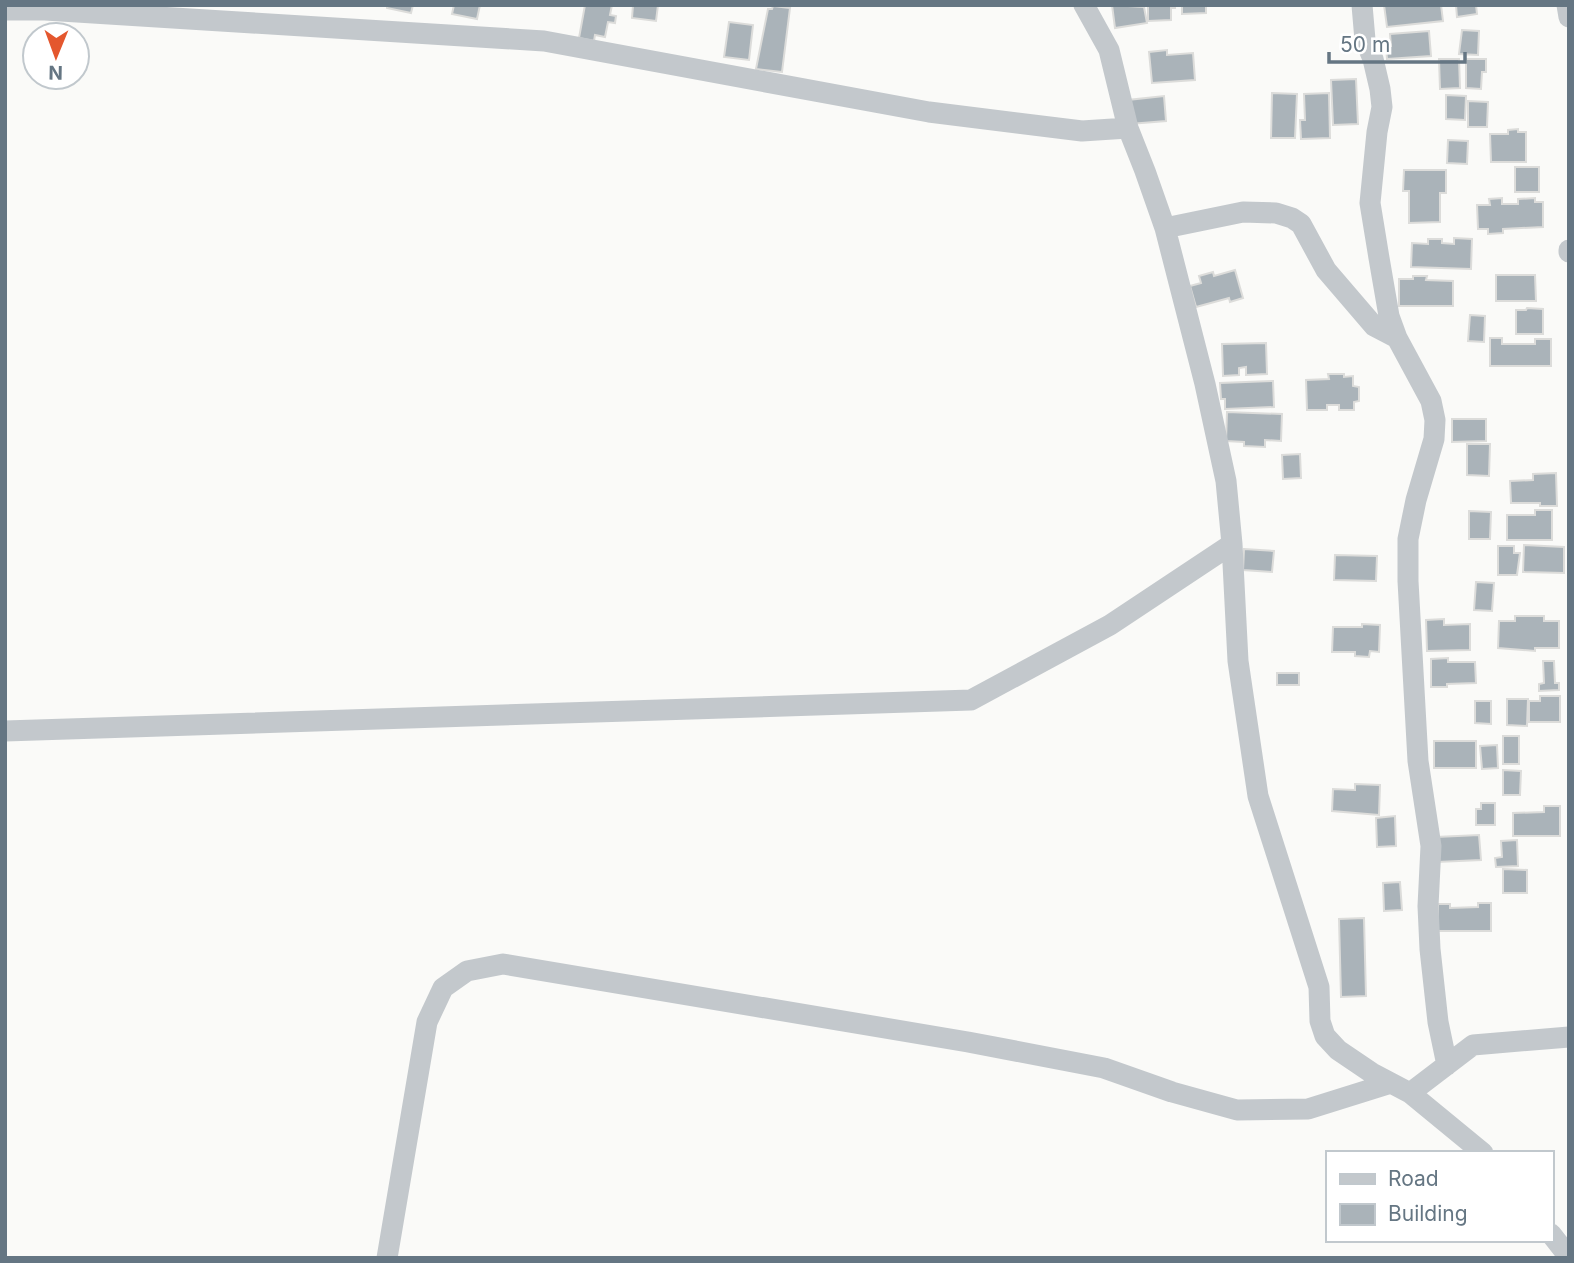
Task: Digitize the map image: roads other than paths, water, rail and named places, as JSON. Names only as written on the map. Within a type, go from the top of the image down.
[{"type":"street","points":[[1084,5],[1109,50],[1128,128],[1164,228],[1205,384],[1224,469],[1232,544],[1238,661],[1258,796],[1319,987],[1320,1021],[1325,1036],[1338,1050],[1371,1073],[1410,1093],[1481,1151]]},
{"type":"street","points":[[1362,5],[1365,40],[1373,58],[1382,107],[1370,203],[1384,287],[1397,338],[1431,401],[1435,421],[1434,439],[1408,539],[1408,581],[1418,761],[1431,846],[1428,906],[1430,949],[1438,1022],[1447,1065]]},
{"type":"street","points":[[1567,5],[1569,17]]},
{"type":"street","points":[[5,10],[45,10],[544,41],[929,112],[1082,131],[1128,128]]},
{"type":"street","points":[[1164,228],[1243,212],[1276,213],[1292,218],[1301,224],[1326,270],[1374,326],[1397,338]]},
{"type":"street","points":[[5,731],[971,700],[1110,625],[1232,544]]},
{"type":"street","points":[[387,1258],[427,1022],[443,988],[467,971],[503,964],[968,1042],[1104,1068],[1172,1092],[1237,1110],[1308,1109],[1391,1083]]},
{"type":"street","points":[[1410,1093],[1473,1045],[1569,1037]]},
{"type":"street","points":[[1553,1237],[1569,1257]]}]
